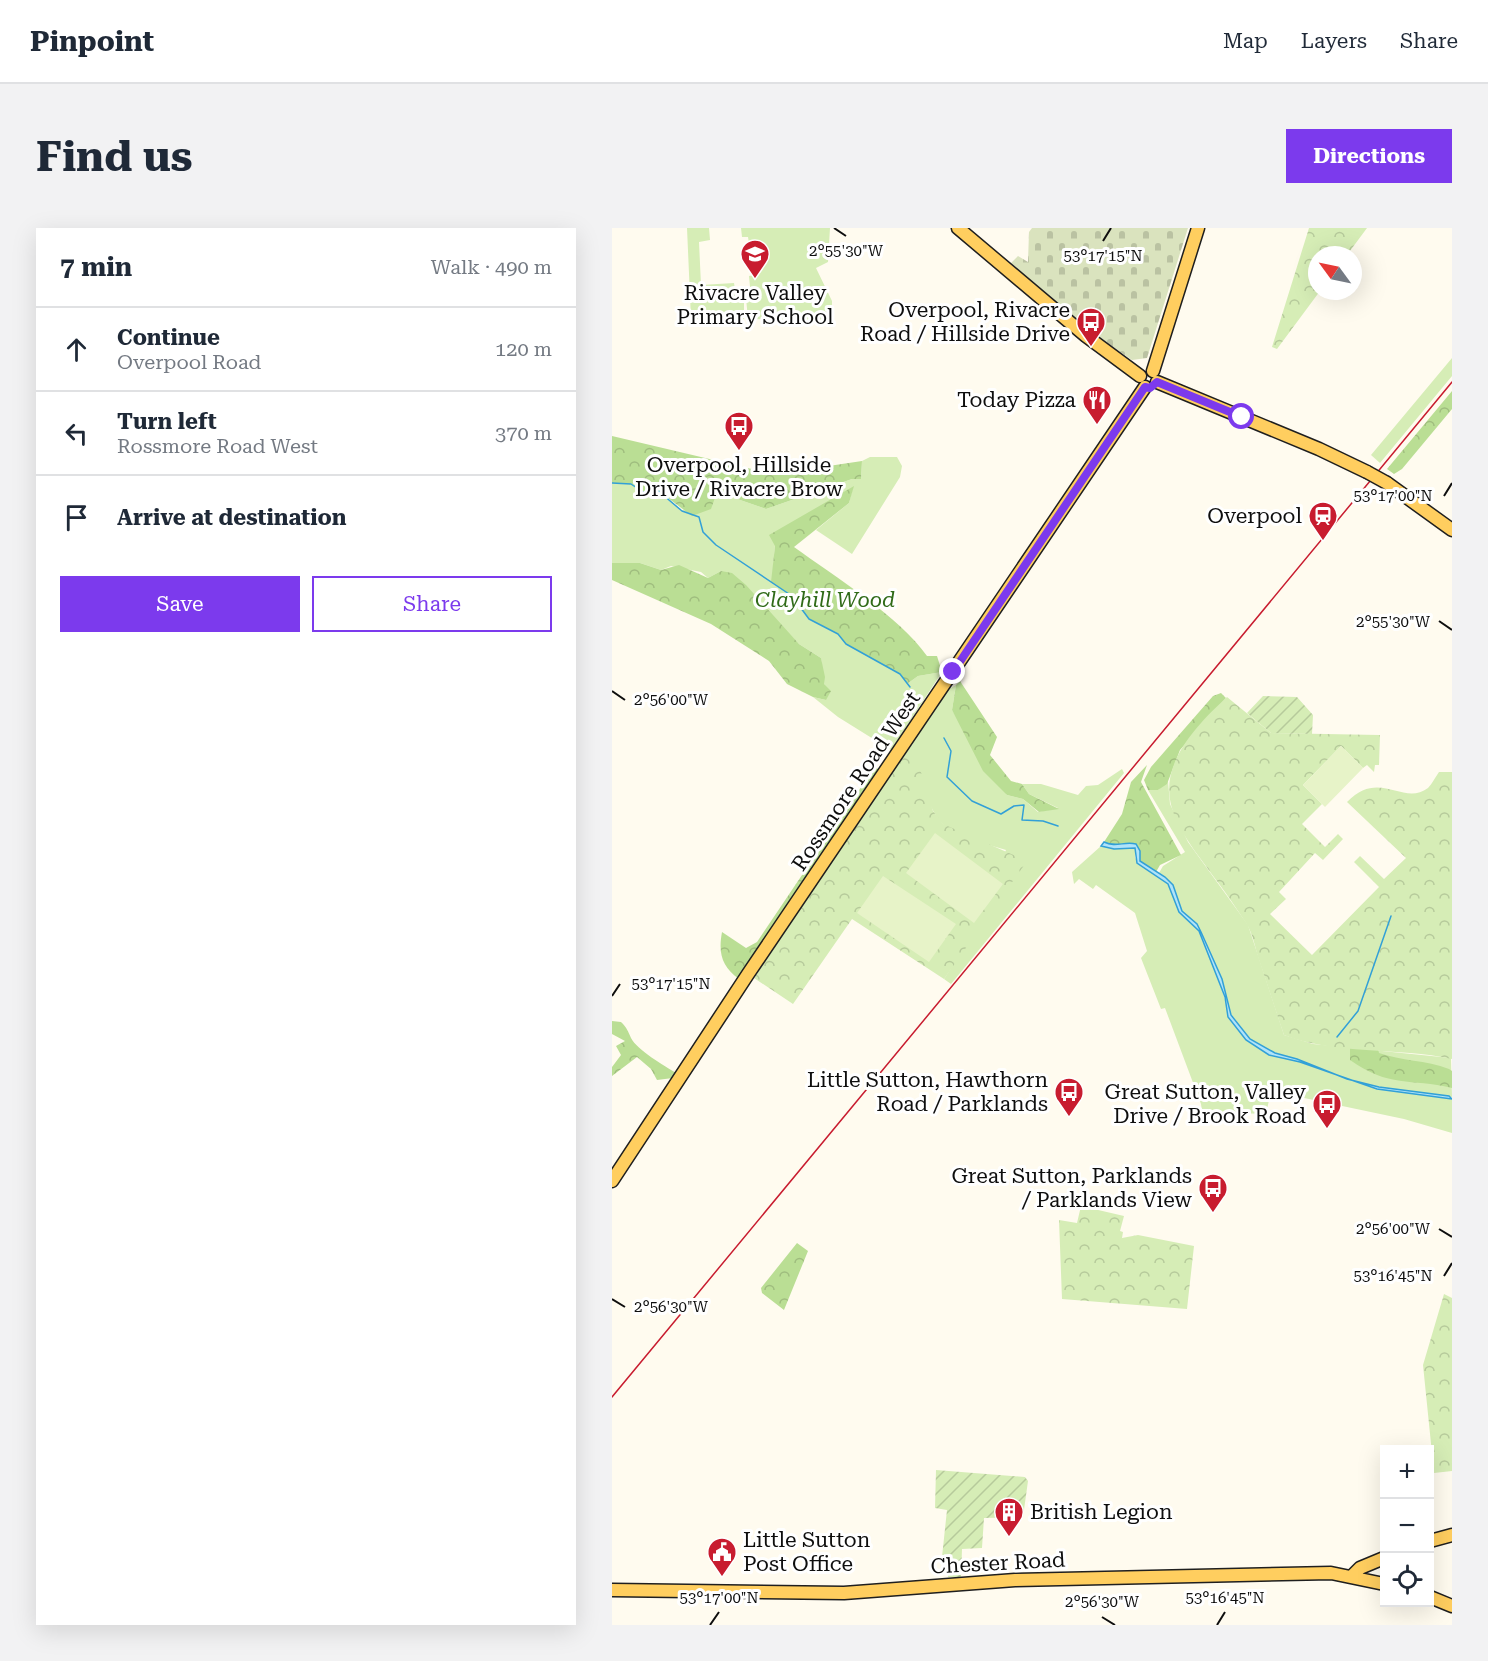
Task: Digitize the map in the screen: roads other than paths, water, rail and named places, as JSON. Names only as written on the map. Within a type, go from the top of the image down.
[{"type":"main road","points":[[958,228],[1086,336],[1148,379],[1319,449],[1367,472],[1387,483],[1452,530]]},
{"type":"main road","name":"Rossmore Road West","points":[[612,1181],[1148,379],[1198,228]]},
{"type":"main road","points":[[1434,1540],[1452,1535]]},
{"type":"main road","points":[[1352,1576],[1360,1568],[1380,1560]]},
{"type":"main road","name":"Chester Road","points":[[612,1590],[844,1593],[1015,1580],[1331,1573],[1380,1583]]},
{"type":"main road","points":[[1434,1599],[1452,1606]]},
{"type":"water","points":[[1104,842],[1136,844],[1140,851],[1140,861],[1173,885],[1182,911],[1197,924],[1222,979],[1231,1015],[1250,1039],[1275,1053],[1297,1059],[1336,1075],[1300,1062],[1269,1055],[1246,1040],[1228,1017],[1225,997],[1199,931],[1179,912],[1168,884],[1137,863],[1135,848],[1114,849],[1101,846]]},
{"type":"water","points":[[1352,1080],[1379,1087],[1449,1096],[1452,1099],[1377,1089]]},
{"type":"waterway","points":[[612,483],[631,484],[646,494],[656,489],[682,511],[699,517],[703,532],[716,545],[792,596],[809,619],[838,634],[846,644],[900,674],[910,687]]},
{"type":"waterway","points":[[944,738],[951,751],[947,777],[972,801],[1001,814],[1014,806],[1024,805],[1022,820],[1043,821],[1058,826]]},
{"type":"waterway","points":[[1337,1037],[1358,1011],[1391,916]]},
{"type":"railway","points":[[612,1397],[1452,382]]},
{"type":"place","name":"Rivacre Valley Primary School","points":[[755,280]]},
{"type":"place","name":"Overpool, Rivacre Road / Hillside Drive","points":[[1091,348]]},
{"type":"place","name":"Today Pizza","points":[[1097,426]]},
{"type":"place","name":"Overpool, Hillside Drive / Rivacre Brow","points":[[739,452]]},
{"type":"place","name":"Overpool","points":[[1323,542]]},
{"type":"place","name":"Little Sutton, Hawthorn Road / Parklands","points":[[1069,1118]]},
{"type":"place","name":"Great Sutton, Valley Drive / Brook Road","points":[[1327,1130]]},
{"type":"place","name":"Great Sutton, Parklands / Parklands View","points":[[1213,1214]]},
{"type":"place","name":"British Legion","points":[[1009,1538]]},
{"type":"place","name":"Little Sutton Post Office","points":[[722,1578]]},
{"type":"park label","name":"Clayhill Wood","points":[[825,600]]}]
